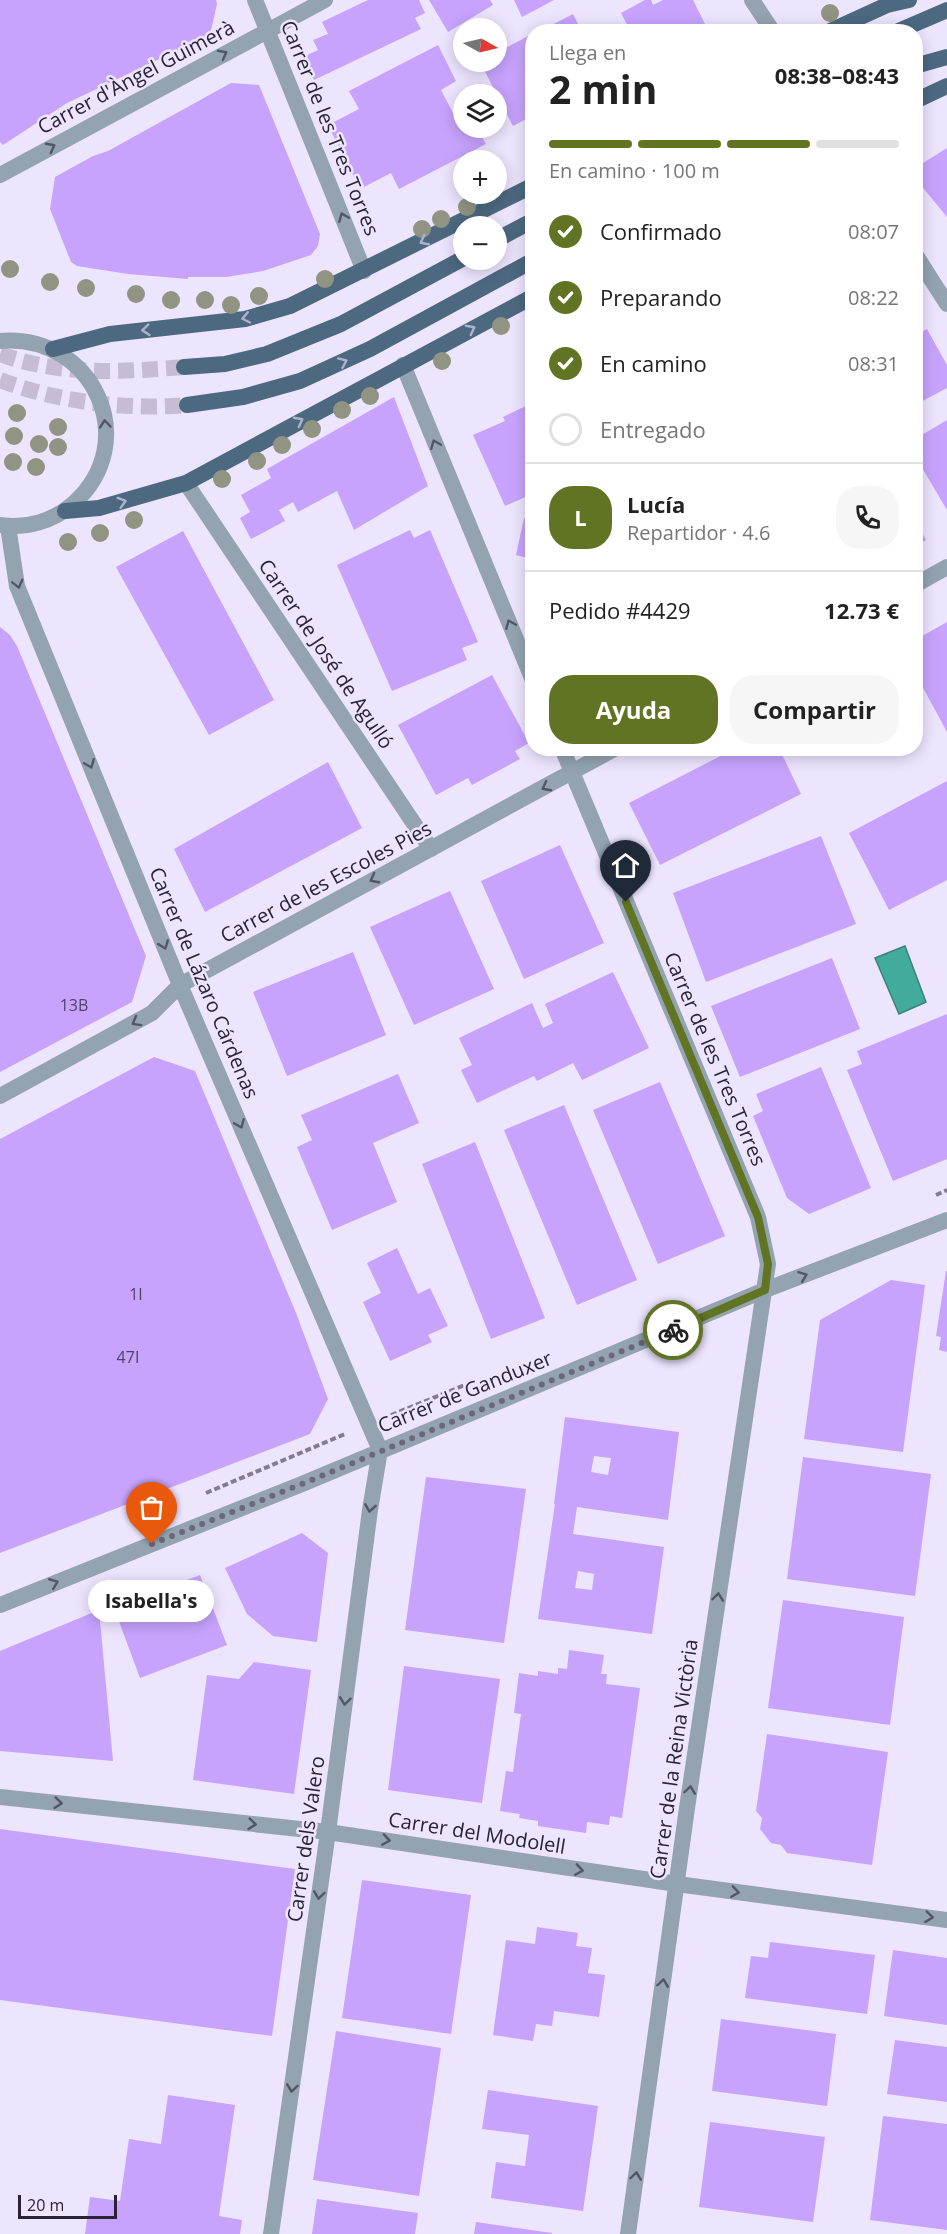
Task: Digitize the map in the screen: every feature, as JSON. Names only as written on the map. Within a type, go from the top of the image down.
[{"type":"main road","points":[[845,24],[886,5],[909,0]]},
{"type":"main road","points":[[915,24],[947,10]]},
{"type":"main road","points":[[923,64],[947,57]]},
{"type":"main road","points":[[923,97],[947,86]]},
{"type":"main road","points":[[53,349],[110,334],[245,319],[290,306],[525,190]]},
{"type":"main road","points":[[507,234],[525,225]]},
{"type":"main road","points":[[184,367],[225,364],[267,354],[341,324],[453,264]]},
{"type":"main road","points":[[187,405],[243,397],[300,381],[370,349],[525,265]]},
{"type":"main road","points":[[64,511],[99,508],[186,483],[525,301]]},
{"type":"street","name":"Carrer de les Tres Torres","points":[[255,0],[364,271]]},
{"type":"street","name":"Carrer d'Àngel Guimerà","points":[[0,175],[325,0]]},
{"type":"street","points":[[752,0],[767,24]]},
{"type":"street","points":[[923,266],[947,304]]},
{"type":"street","points":[[3,339],[37,343],[53,349],[74,362],[90,380],[101,402],[106,426],[105,451],[97,474],[83,495],[51,519],[37,523],[4,525]]},
{"type":"street","points":[[403,365],[525,661]]},
{"type":"street","name":"Carrer de José de Agulló","points":[[186,483],[431,849]]},
{"type":"street","name":"Carrer de Lázaro Cárdenas","points":[[4,525],[17,586],[180,985],[380,1450]]},
{"type":"street","points":[[923,580],[947,567]]},
{"type":"street","name":"Carrer de les Tres Torres","points":[[565,756],[758,1217],[768,1264],[765,1290]]},
{"type":"street","name":"Carrer de les Escoles Pies","points":[[0,1096],[152,1013],[180,985],[601,756]]},
{"type":"street","name":"Carrer de Ganduxer","points":[[0,1605],[302,1484],[765,1290],[947,1220]]},
{"type":"street","name":"Carrer de la Reina Victòria","points":[[628,2234],[753,1357],[765,1290]]},
{"type":"street","name":"Carrer dels Valero","points":[[271,2234],[380,1450]]},
{"type":"street","name":"Carrer del Modolell","points":[[0,1797],[328,1832],[677,1884],[947,1920]]},
{"type":"shaded area","points":[[905,946],[926,1002],[899,1014],[875,958]]},
{"type":"building","points":[[0,0],[216,0],[217,4],[210,35],[67,103],[3,145],[0,142]]},
{"type":"building","points":[[368,0],[419,0],[425,13],[415,18],[421,29],[314,80],[303,57],[318,50],[313,40],[328,34],[322,22]]},
{"type":"building","points":[[429,0],[490,0],[493,5],[471,18],[453,18],[453,29],[448,32]]},
{"type":"building","points":[[514,0],[554,0],[522,17]]},
{"type":"building","points":[[645,0],[651,0],[653,5],[663,0],[693,0],[705,24],[627,24],[621,13]]},
{"type":"building","points":[[573,14],[578,24],[554,24]]},
{"type":"building","points":[[525,38],[525,120],[513,126],[507,114],[507,84],[491,84],[485,72],[507,72],[507,47]]},
{"type":"building","points":[[438,45],[456,81],[441,90],[453,113],[453,138],[483,138],[486,144],[474,150],[453,150],[453,161],[399,189],[391,173],[360,189],[328,125],[359,109],[349,91]]},
{"type":"building","points":[[231,83],[259,85],[320,234],[318,246],[311,255],[263,271],[226,277],[188,277],[188,279],[128,274],[77,266],[71,262],[50,209],[55,177],[93,156],[108,151]]},
{"type":"building","points":[[947,148],[947,217],[923,188],[923,163]]},
{"type":"building","points":[[927,329],[947,365],[947,388],[923,401],[923,331]]},
{"type":"building","points":[[394,397],[428,486],[354,530],[337,491],[298,512],[293,502],[279,510],[285,521],[251,539],[240,518],[250,512],[241,495],[271,478],[267,469]]},
{"type":"building","points":[[525,406],[525,497],[505,506],[473,435],[505,421],[503,417]]},
{"type":"building","points":[[947,420],[947,510],[923,470],[923,434]]},
{"type":"building","points":[[524,518],[525,557],[516,555]]},
{"type":"building","points":[[410,530],[414,538],[430,530],[478,642],[462,648],[467,660],[392,691],[337,565]]},
{"type":"building","points":[[183,531],[274,700],[209,735],[116,567]]},
{"type":"building","points":[[947,622],[947,732],[923,688],[923,636]]},
{"type":"building","points":[[0,627],[10,635],[17,646],[146,956],[132,1002],[0,1072]]},
{"type":"building","points":[[492,675],[525,736],[525,745],[515,751],[520,759],[472,785],[468,778],[436,795],[398,725]]},
{"type":"building","points":[[720,756],[783,756],[801,794],[660,865],[629,803]]},
{"type":"building","points":[[328,762],[362,828],[205,912],[174,849]]},
{"type":"building","points":[[947,781],[947,880],[889,910],[849,833]]},
{"type":"building","points":[[821,836],[856,924],[706,982],[673,893]]},
{"type":"building","points":[[560,845],[604,943],[524,979],[481,881]]},
{"type":"building","points":[[450,891],[494,989],[414,1025],[370,927]]},
{"type":"building","points":[[353,952],[386,1035],[287,1076],[253,992]]},
{"type":"building","points":[[832,958],[860,1029],[740,1077],[711,1006]]},
{"type":"building","points":[[613,972],[649,1048],[582,1080],[573,1063],[537,1081],[534,1076],[477,1103],[461,1070],[472,1065],[459,1038],[532,1003],[543,1028],[553,1023],[545,1004]]},
{"type":"building","points":[[947,1014],[947,1159],[893,1181],[847,1070],[862,1064],[857,1051]]},
{"type":"building","points":[[154,1057],[195,1071],[296,1313],[328,1399],[310,1434],[0,1553],[0,1139]]},
{"type":"building","points":[[821,1067],[871,1188],[809,1214],[787,1198],[753,1116],[763,1111],[756,1094]]},
{"type":"building","points":[[398,1074],[419,1123],[373,1143],[397,1202],[332,1230],[297,1147],[312,1140],[301,1115]]},
{"type":"building","points":[[660,1082],[725,1236],[658,1264],[593,1110]]},
{"type":"building","points":[[564,1105],[637,1280],[577,1305],[504,1130]]},
{"type":"building","points":[[475,1142],[545,1318],[491,1339],[422,1164]]},
{"type":"building","points":[[397,1248],[418,1294],[430,1288],[448,1326],[428,1335],[432,1342],[390,1361],[363,1302],[381,1293],[367,1263]]},
{"type":"building","points":[[946,1271],[947,1352],[939,1350],[941,1337],[936,1336]]},
{"type":"building","points":[[891,1280],[925,1285],[903,1452],[804,1439],[820,1320]]},
{"type":"building","points":[[565,1417],[679,1432],[668,1520],[577,1507],[573,1534],[664,1547],[652,1634],[538,1619]],"holes":[[[594,1456],[611,1458],[608,1475],[591,1472]],[[578,1571],[594,1574],[592,1590],[575,1588]]]},
{"type":"building","points":[[803,1457],[931,1474],[915,1596],[787,1579]]},
{"type":"building","points":[[426,1477],[526,1489],[504,1643],[405,1630]]},
{"type":"building","points":[[302,1533],[328,1553],[317,1642],[273,1636],[247,1614],[225,1568]]},
{"type":"building","points":[[200,1575],[227,1645],[140,1678],[114,1608]]},
{"type":"building","points":[[783,1600],[904,1617],[890,1725],[768,1708]]},
{"type":"building","points":[[99,1610],[113,1761],[0,1751],[0,1651]]},
{"type":"building","points":[[569,1650],[604,1655],[601,1674],[607,1674],[606,1684],[640,1688],[622,1818],[610,1816],[609,1825],[587,1822],[586,1833],[538,1826],[538,1821],[519,1818],[520,1814],[500,1811],[506,1771],[513,1772],[521,1714],[514,1713],[519,1673],[538,1676],[538,1671],[558,1674],[558,1668],[567,1669]]},
{"type":"building","points":[[254,1662],[311,1670],[294,1794],[193,1780],[207,1675],[239,1679]]},
{"type":"building","points":[[404,1666],[500,1679],[482,1803],[388,1790]]},
{"type":"building","points":[[767,1734],[888,1752],[872,1865],[787,1853],[781,1845],[771,1843],[760,1829],[762,1818],[756,1811]]},
{"type":"building","points":[[0,1829],[295,1869],[272,2036],[0,2000]]},
{"type":"building","points":[[362,1880],[471,1895],[451,2034],[342,2018]]},
{"type":"building","points":[[537,1927],[578,1933],[576,1946],[592,1948],[588,1973],[605,1975],[599,2017],[554,2011],[552,2026],[536,2024],[533,2041],[493,2035],[506,1940],[535,1944]]},
{"type":"building","points":[[770,1942],[875,1955],[867,2014],[745,1998],[751,1956],[768,1958]]},
{"type":"building","points":[[893,1950],[947,1958],[947,2025],[884,2016]]},
{"type":"building","points":[[721,2019],[836,2034],[827,2106],[712,2091]]},
{"type":"building","points":[[336,2031],[441,2048],[419,2196],[313,2180]]},
{"type":"building","points":[[895,2040],[947,2047],[947,2102],[887,2094]]},
{"type":"building","points":[[488,2090],[598,2106],[583,2211],[491,2198],[496,2162],[525,2166],[529,2135],[482,2129]]},
{"type":"building","points":[[168,2095],[235,2105],[219,2216],[242,2220],[240,2234],[85,2234],[90,2197],[120,2201],[129,2139],[161,2144]]},
{"type":"building","points":[[883,2116],[947,2124],[947,2230],[870,2220]]},
{"type":"building","points":[[710,2122],[825,2137],[813,2222],[699,2207]]},
{"type":"building","points":[[317,2199],[418,2213],[415,2234],[312,2234]]},
{"type":"building","points":[[476,2222],[552,2233],[552,2234],[474,2234]]},
{"type":"tunnel","points":[[0,354],[45,366],[91,371],[184,367]]},
{"type":"tunnel","points":[[0,380],[44,394],[92,403],[140,406],[187,405]]},
{"type":"way so far","points":[[152,1544],[673,1330]]},
{"type":"place","name":"Isabella's","points":[[152,1544]]},
{"type":"route","points":[[626,902],[758,1217],[768,1264],[765,1290],[673,1330]]}]
